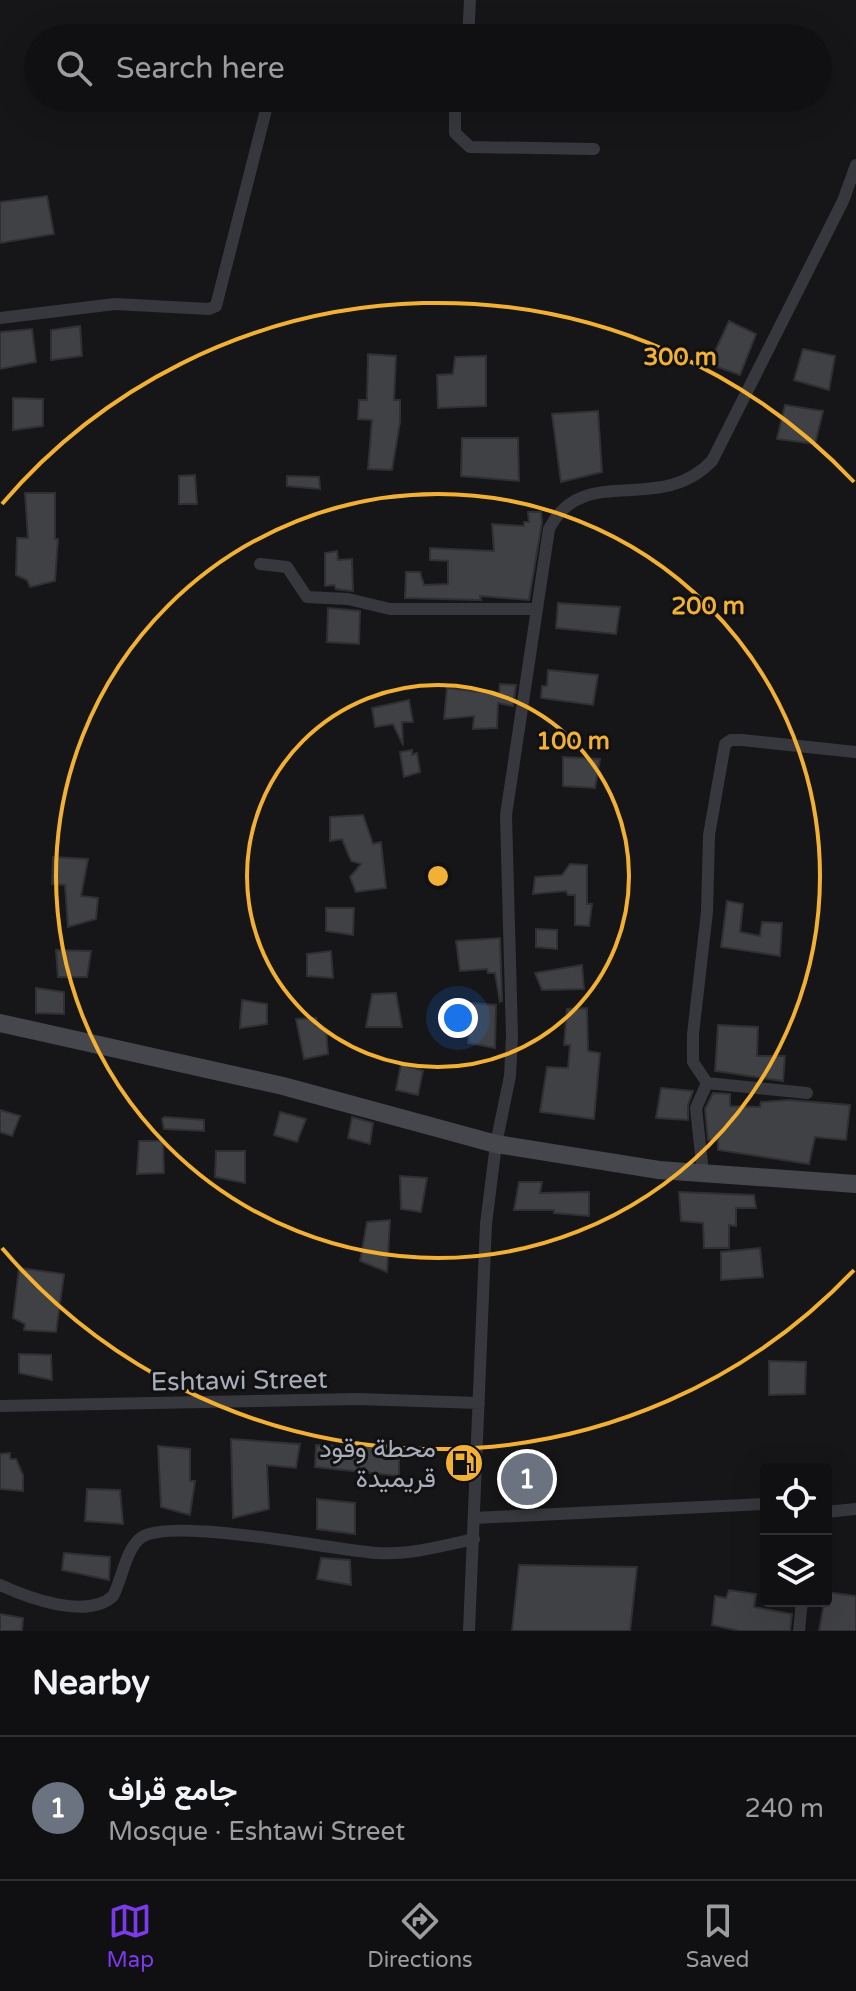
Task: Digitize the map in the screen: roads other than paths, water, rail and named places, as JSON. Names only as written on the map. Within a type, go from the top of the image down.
[{"type":"street","points":[[469,24],[470,0]]},
{"type":"street","points":[[0,318],[115,304],[209,309],[216,306],[265,112]]},
{"type":"street","points":[[455,112],[455,133],[470,147],[594,149]]},
{"type":"street","points":[[469,1631],[486,1224],[496,1144],[510,1076],[512,1036],[506,815],[549,529],[558,512],[569,501],[584,494],[676,486],[696,478],[712,461],[843,201],[856,165]]},
{"type":"street","points":[[260,564],[287,567],[307,597],[348,599],[390,609],[535,609]]},
{"type":"street","points":[[707,1083],[693,1062],[693,1034],[707,912],[709,835],[725,744],[731,740],[742,740],[855,752]]},
{"type":"street","points":[[0,1023],[283,1086],[496,1144],[703,1173],[856,1184]]},
{"type":"street","points":[[703,1173],[696,1108],[707,1083]]},
{"type":"street","points":[[707,1083],[807,1093]]},
{"type":"street","name":"Eshtawi Street","points":[[0,1406],[358,1399],[479,1403]]},
{"type":"street","points":[[474,1518],[760,1504]]},
{"type":"street","points":[[832,1511],[856,1509]]},
{"type":"street","points":[[0,1585],[41,1603],[94,1606],[113,1596],[134,1544],[144,1536],[166,1532],[258,1536],[378,1553],[409,1552],[474,1539]]},
{"type":"street","points":[[799,1631],[801,1607]]},
{"type":"place","name":"محطة وقود قريميدة","points":[[464,1463]]},
{"type":"place","name":"جامع قراف","points":[[527,1479]]}]
